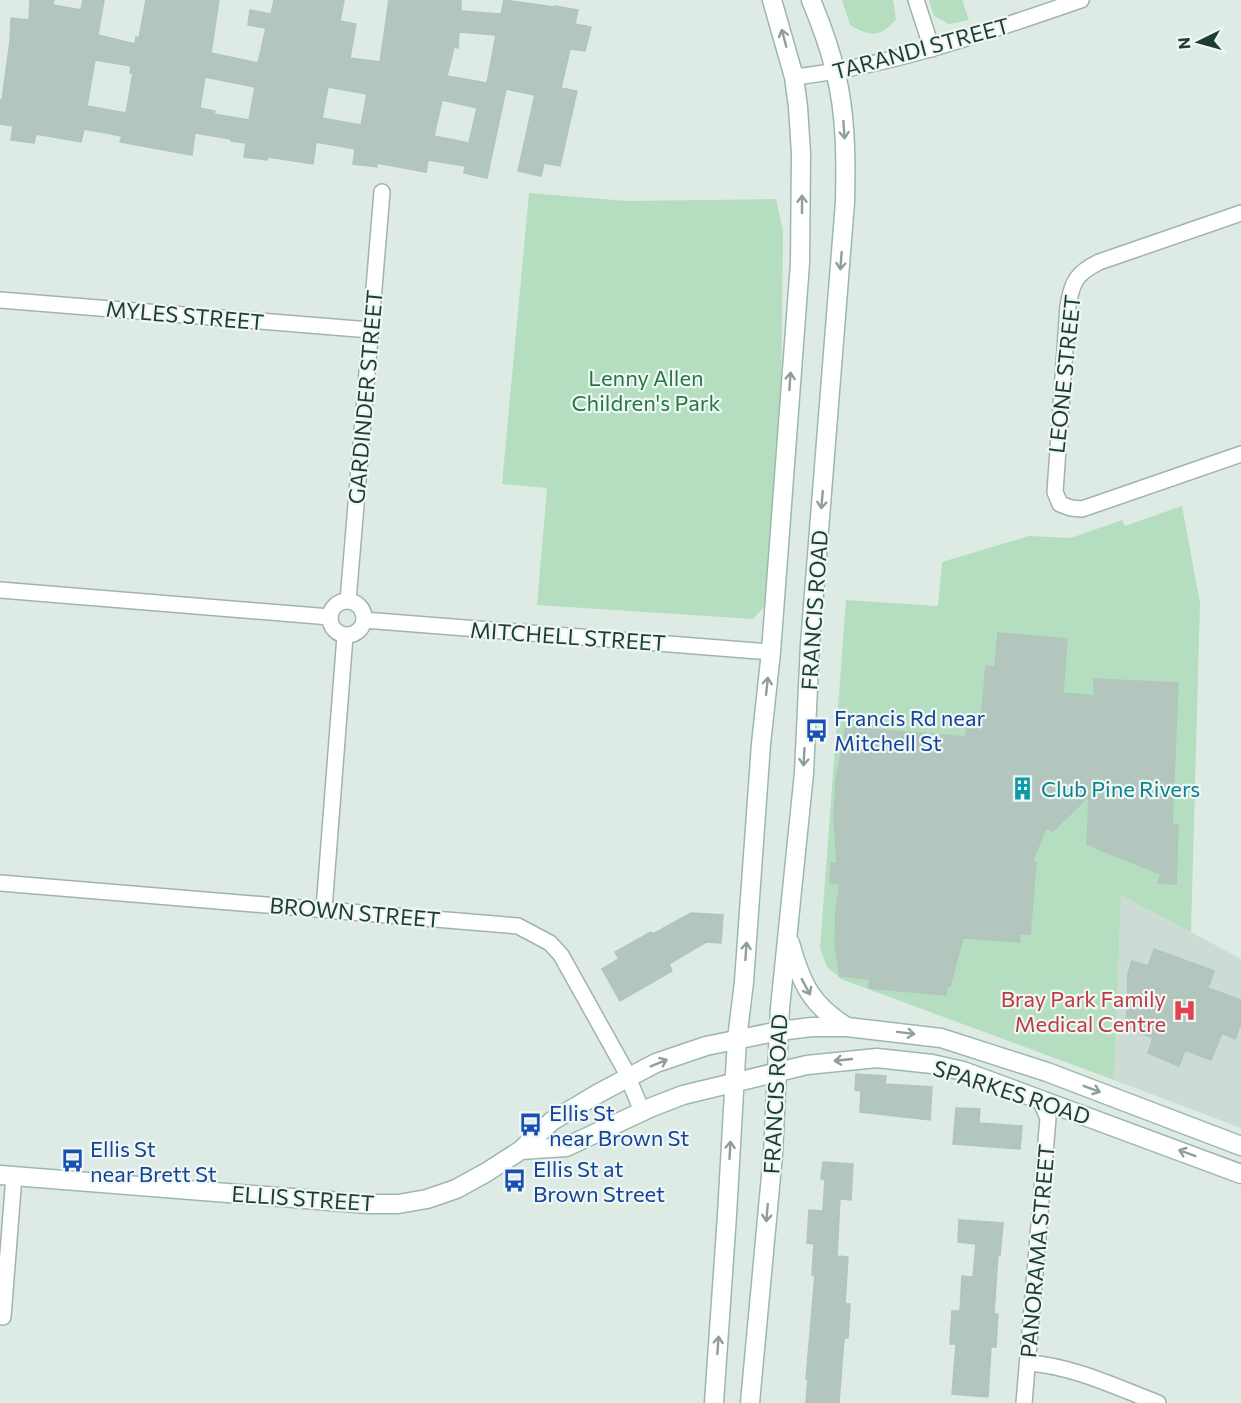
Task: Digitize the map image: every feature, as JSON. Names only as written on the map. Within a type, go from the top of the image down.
[{"type":"main road","name":"FRANCIS ROAD","points":[[714,1403],[737,1039],[744,982],[761,744],[771,652],[802,210],[801,153],[794,77],[772,0]]},
{"type":"main road","name":"FRANCIS ROAD","points":[[750,1403],[773,1154],[776,1073],[787,932],[804,773],[810,644],[845,202],[845,136],[842,104],[836,73],[811,0]]},
{"type":"main road","points":[[787,932],[798,972],[810,995],[827,1013],[848,1027]]},
{"type":"main road","name":"SPARKES ROAD","points":[[779,1031],[812,1027],[848,1027],[941,1038],[1047,1072],[1241,1146]]},
{"type":"main road","name":"ELLIS STREET","points":[[7,1176],[368,1204],[398,1204],[456,1189],[521,1150],[552,1121],[599,1092],[656,1063],[706,1046],[779,1031]]},
{"type":"main road","name":"SPARKES ROAD","points":[[776,1073],[807,1065],[877,1058],[932,1064],[963,1071],[1241,1174]]},
{"type":"main road","name":"ELLIS STREET","points":[[521,1150],[566,1147],[642,1111],[683,1095],[776,1073]]},
{"type":"street","points":[[916,0],[932,49]]},
{"type":"street","name":"TARANDI STREET","points":[[794,77],[836,73],[932,49],[1081,0]]},
{"type":"street","name":"GARDINDER STREET","points":[[348,602],[382,192]]},
{"type":"street","name":"LEONE STREET","points":[[1241,213],[1099,262],[1085,269],[1077,277],[1071,289],[1068,306],[1055,492],[1060,504],[1071,508],[1082,508],[1241,454]]},
{"type":"street","name":"MYLES STREET","points":[[0,300],[370,330]]},
{"type":"street","points":[[0,590],[330,616]]},
{"type":"street","points":[[354,602],[362,609],[364,620],[356,633],[345,636],[332,627],[330,616],[338,604],[354,602]]},
{"type":"street","name":"MITCHELL STREET","points":[[364,620],[771,652]]},
{"type":"street","points":[[324,909],[345,636]]},
{"type":"street","name":"BROWN STREET","points":[[0,883],[518,926],[550,942],[571,971],[628,1077],[642,1111]]},
{"type":"street","name":"PANORAMA STREET","points":[[1024,1403],[1048,1118],[1040,1100]]},
{"type":"street","points":[[3,1317],[7,1176]]},
{"type":"street","points":[[1028,1363],[1048,1364],[1077,1372],[1158,1403]]},
{"type":"shaded area","points":[[1121,894],[1241,959],[1241,1128],[1114,1080]]},
{"type":"green space","points":[[842,0],[893,0],[896,19],[885,30],[875,34],[864,32],[850,25]]},
{"type":"green space","points":[[929,0],[962,0],[969,20],[949,24],[934,16]]},
{"type":"green space","name":"Lenny Allen Children's Park","points":[[529,193],[627,201],[776,199],[783,231],[781,411],[772,598],[753,619],[537,605],[547,488],[502,484]]},
{"type":"green space","points":[[1182,506],[1200,603],[1191,932],[1121,895],[1114,1080],[841,979],[827,967],[820,948],[846,600],[938,606],[942,562],[1029,536],[1071,538],[1122,520],[1125,526]]},
{"type":"building","points":[[30,0],[54,0],[53,5],[81,10],[83,0],[104,0],[98,35],[135,44],[136,37],[139,38],[146,0],[219,0],[211,53],[258,63],[266,28],[248,25],[250,10],[271,14],[274,0],[344,0],[340,21],[356,24],[350,58],[380,62],[389,0],[461,0],[461,11],[501,14],[504,0],[555,6],[578,10],[575,24],[591,27],[585,51],[570,49],[561,88],[577,91],[560,166],[544,163],[541,176],[518,171],[535,95],[506,89],[487,178],[464,173],[465,166],[428,160],[426,172],[377,163],[377,167],[353,164],[355,149],[316,142],[313,164],[268,157],[267,160],[244,157],[246,143],[195,133],[192,155],[120,142],[122,136],[84,129],[81,142],[36,134],[34,143],[11,140],[13,126],[0,124],[0,100],[2,100],[10,41],[11,18],[29,20]],"holes":[[[459,32],[496,35],[487,83],[447,76],[454,47],[458,48]],[[95,60],[131,66],[130,73],[133,73],[126,113],[87,106]],[[205,77],[255,87],[249,120],[214,114],[215,111],[200,108]],[[328,87],[367,94],[361,125],[322,118]],[[442,100],[477,108],[469,143],[434,136]]]},
{"type":"building","points":[[998,633],[1067,639],[1063,693],[1094,696],[1094,679],[1178,683],[1172,825],[1178,825],[1176,884],[1158,883],[1161,874],[1093,847],[1093,845],[1087,845],[1089,796],[1053,831],[1046,828],[1032,862],[1036,862],[1030,934],[1020,934],[1020,942],[963,938],[950,986],[947,985],[946,995],[869,988],[870,979],[840,976],[835,944],[836,909],[840,884],[830,883],[831,863],[837,863],[834,816],[836,781],[846,727],[966,737],[967,721],[981,720],[986,666],[995,667]]},
{"type":"building","points":[[691,913],[723,915],[721,943],[706,942],[669,964],[672,971],[620,1001],[602,969],[619,959],[615,952]]},
{"type":"building","name":"Bray Park Family Medical Centre","points":[[1154,949],[1214,971],[1208,988],[1241,1000],[1241,1023],[1235,1039],[1222,1033],[1211,1060],[1185,1050],[1179,1066],[1148,1053],[1153,1038],[1126,1028],[1128,974],[1132,961],[1148,966]]},
{"type":"building","points":[[856,1074],[886,1076],[885,1084],[932,1087],[930,1120],[860,1112],[861,1091],[855,1090]]},
{"type":"building","points":[[956,1108],[980,1109],[979,1123],[1022,1126],[1020,1149],[953,1144]]},
{"type":"building","points":[[823,1162],[853,1164],[851,1200],[840,1199],[837,1256],[848,1257],[845,1304],[850,1304],[848,1338],[844,1338],[839,1403],[806,1403],[815,1275],[812,1275],[814,1244],[807,1243],[809,1210],[823,1211],[825,1179],[821,1179]]},
{"type":"building","points":[[959,1220],[1003,1223],[1000,1255],[998,1254],[994,1314],[998,1314],[996,1347],[991,1347],[988,1397],[952,1394],[956,1344],[950,1344],[952,1311],[960,1311],[962,1276],[973,1277],[976,1244],[958,1242]]},
{"type":"place","name":"Francis Rd near Mitchell St","points":[[816,730]]},
{"type":"place","name":"Club Pine Rivers","points":[[1023,788]]},
{"type":"place","name":"Bray Park Family Medical Centre","points":[[1184,1011]]},
{"type":"place","name":"Ellis St near Brown St","points":[[531,1125]]},
{"type":"place","name":"Ellis St near Brett St","points":[[72,1161]]},
{"type":"place","name":"Ellis St at Brown Street","points":[[515,1181]]}]
